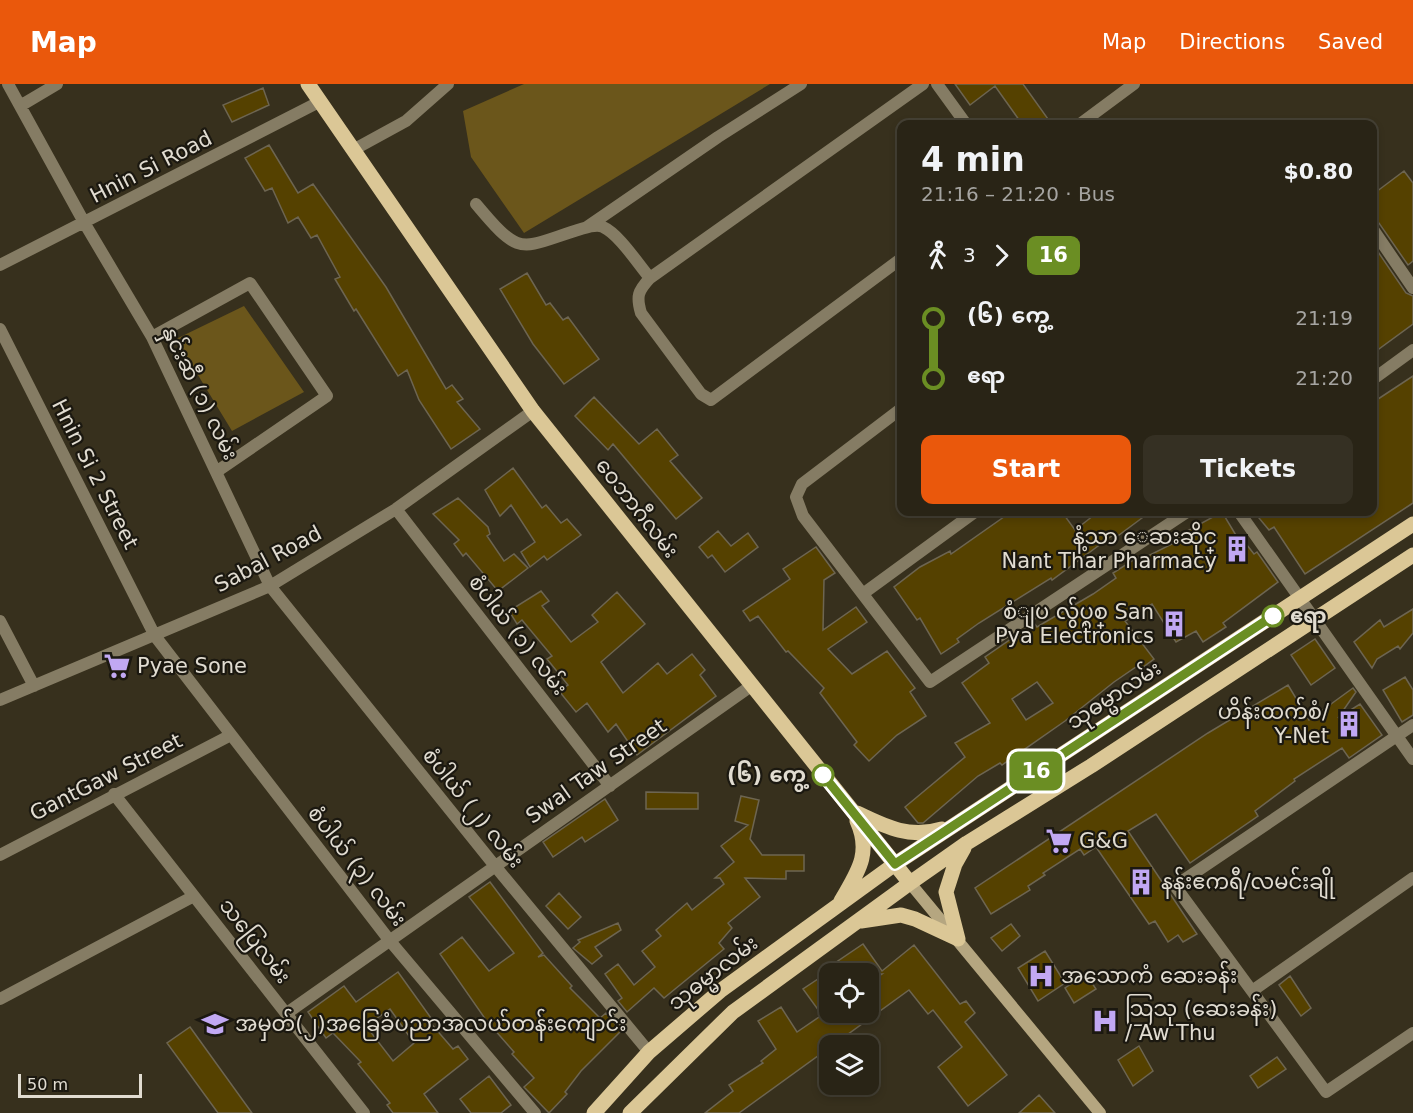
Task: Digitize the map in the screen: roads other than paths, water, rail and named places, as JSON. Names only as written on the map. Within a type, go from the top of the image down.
[{"type":"main road","name":"ဝေဘာဂီလမ်း","points":[[308,84],[533,411],[910,883]]},
{"type":"main road","name":"သုဓမ္မာလမ်း","points":[[594,1113],[649,1052],[720,991],[895,864],[1413,524]]},
{"type":"main road","name":"သုဓမ္မာလမ်း","points":[[630,1113],[733,1012],[910,883],[967,843],[1091,766],[1413,555]]},
{"type":"main road","points":[[851,810],[895,831],[925,834],[951,827]]},
{"type":"main road","points":[[838,905],[864,860],[861,830],[851,810]]},
{"type":"main road","points":[[958,939],[946,892],[956,864],[967,843]]},
{"type":"main road","points":[[858,921],[901,915],[958,939]]},
{"type":"street","name":"နှင်းဆီ (၁) လမ်း","points":[[8,84],[85,224],[152,336],[270,585]]},
{"type":"street","points":[[20,106],[57,84]]},
{"type":"street","points":[[353,150],[406,122],[448,84]]},
{"type":"street","points":[[476,204],[497,229],[522,245],[541,244],[587,227],[718,137],[801,84]]},
{"type":"street","points":[[897,262],[711,400],[704,398],[641,313],[637,294],[650,278],[923,84]]},
{"type":"street","points":[[937,84],[963,120]]},
{"type":"street","points":[[1085,120],[1134,84]]},
{"type":"street","name":"Hnin Si Road","points":[[0,265],[85,224],[319,102]]},
{"type":"street","points":[[587,227],[599,226],[615,234],[650,278]]},
{"type":"street","points":[[1377,237],[1413,288]]},
{"type":"street","points":[[152,336],[250,283],[327,396],[216,472]]},
{"type":"street","name":"Hnin Si 2 Street","points":[[0,329],[154,636]]},
{"type":"street","points":[[1377,376],[1413,350]]},
{"type":"street","name":"Sabal Road","points":[[0,700],[270,585],[396,509],[533,411]]},
{"type":"street","points":[[897,412],[802,484],[796,497],[803,516],[930,682],[1181,516]]},
{"type":"street","name":"စံပါယ် (၁) လမ်း","points":[[396,509],[610,786]]},
{"type":"street","points":[[864,593],[970,516]]},
{"type":"street","points":[[1242,516],[1413,759]]},
{"type":"street","name":"စံပါယ် (၂) လမ်း","points":[[270,585],[495,866],[649,1052]]},
{"type":"street","points":[[0,621],[34,686]]},
{"type":"street","name":"စံပါယ် (၃) လမ်း","points":[[154,636],[390,941],[535,1113]]},
{"type":"street","name":"Swal Taw Street","points":[[287,1013],[751,686]]},
{"type":"street","points":[[1413,725],[1175,886],[1326,1092],[1413,1033]]},
{"type":"street","name":"GantGaw Street","points":[[0,855],[231,735]]},
{"type":"street","name":"သပြေလမ်း","points":[[114,794],[364,1113]]},
{"type":"street","points":[[1252,991],[1413,878]]},
{"type":"street","name":"ဝေဘာဂီလမ်း","points":[[910,883],[1100,1113]]},
{"type":"street","points":[[0,999],[194,896]]},
{"type":"place","name":"နံ့သာ ေဆးဆိုင္ Nant Thar Pharmacy","points":[[1237,549]]},
{"type":"place","name":"ဧရာ","points":[[1273,616]]},
{"type":"place","name":"စံျပ လ်ွပ္စစ္ San Pya Electronics","points":[[1174,624]]},
{"type":"place","name":"Pyae Sone","points":[[117,666]]},
{"type":"place","name":"ဟိန်းထက်စံ/ Y-Net","points":[[1349,724]]},
{"type":"place","name":"(၆) ကွေ့","points":[[823,775]]},
{"type":"place","name":"G&G","points":[[1059,841]]},
{"type":"place","name":"နန်းဧကရီ/လမင်းချို","points":[[1141,882]]},
{"type":"place","name":"အသောကံ ဆေးခန်း","points":[[1041,976]]},
{"type":"place","name":"သြသု (ဆေးခန်း) / Aw Thu","points":[[1105,1021]]},
{"type":"place","name":"အမှတ်(၂)အခြေခံပညာအလယ်တန်းကျောင်း","points":[[215,1024]]}]
